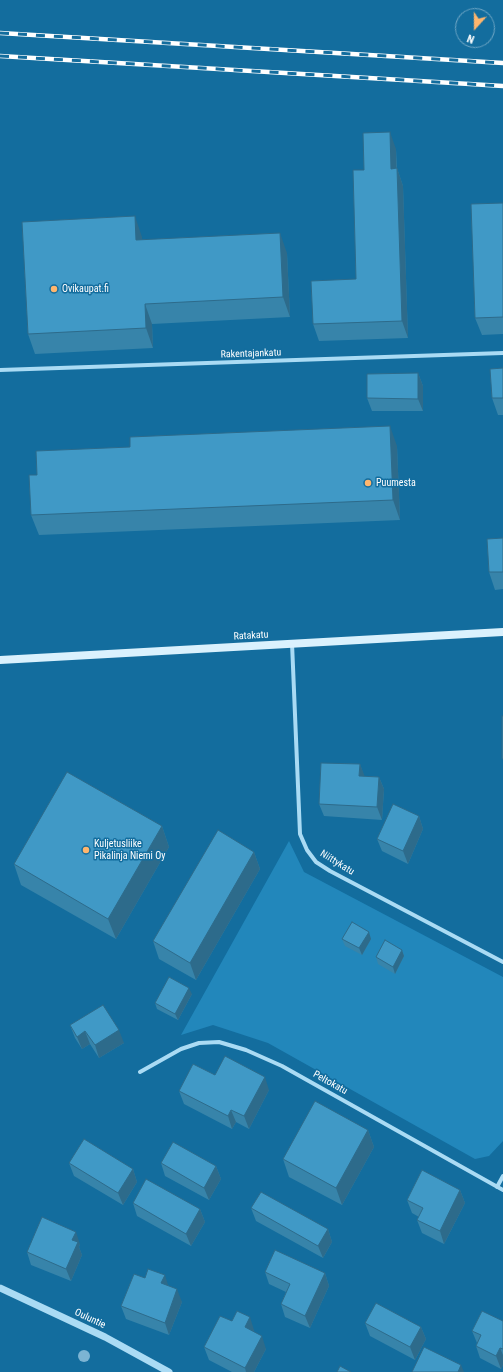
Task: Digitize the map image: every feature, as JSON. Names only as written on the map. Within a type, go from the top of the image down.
[{"type":"main road","name":"Ratakatu","points":[[0,660],[503,632]]},
{"type":"street","name":"Rakentajankatu","points":[[0,370],[503,353]]},
{"type":"street","name":"Niittykatu","points":[[292,643],[300,834],[307,850],[316,862],[330,870],[503,962]]},
{"type":"street","name":"Peltokatu","points":[[140,1072],[181,1049],[199,1043],[219,1042],[246,1050],[282,1066],[503,1190]]},
{"type":"street","points":[[497,1186],[503,1176]]},
{"type":"street","name":"Ouluntie","points":[[0,1288],[105,1337],[169,1372]]},
{"type":"shaded area","points":[[289,841],[304,872],[503,977],[503,1141],[489,1156],[475,1159],[268,1043],[213,1025],[181,1035]]},
{"type":"building","points":[[390,132],[391,169],[397,168],[402,321],[313,324],[311,281],[356,279],[353,170],[364,170],[363,133]]},
{"type":"building","points":[[503,203],[503,317],[475,318],[471,204]]},
{"type":"building","points":[[135,216],[136,240],[280,233],[283,297],[145,304],[146,328],[28,334],[22,222]]},
{"type":"building","points":[[503,368],[503,398],[492,398],[490,369]]},
{"type":"building","points":[[418,373],[418,399],[367,398],[367,374]]},
{"type":"building","points":[[390,426],[393,500],[31,515],[29,475],[37,475],[36,451],[130,447],[130,437]]},
{"type":"building","points":[[503,538],[503,572],[489,572],[487,539]]},
{"type":"building","points":[[503,716],[503,759],[502,759]]},
{"type":"building","points":[[321,763],[360,764],[359,776],[379,777],[377,807],[319,804]]},
{"type":"building","points":[[67,772],[162,826],[108,919],[14,864]]},
{"type":"building","points":[[393,804],[419,816],[403,851],[377,839]]},
{"type":"building","points":[[218,830],[254,852],[190,963],[153,941]]},
{"type":"building","points":[[352,922],[369,932],[359,948],[342,939]]},
{"type":"building","points":[[385,940],[402,950],[393,967],[376,957]]},
{"type":"building","points":[[169,977],[189,988],[175,1014],[155,1003]]},
{"type":"building","points":[[103,1005],[119,1030],[95,1045],[85,1031],[77,1037],[70,1025]]},
{"type":"building","points":[[225,1056],[265,1077],[244,1116],[231,1110],[228,1116],[179,1091],[193,1064],[215,1075]]},
{"type":"building","points":[[315,1101],[368,1130],[336,1188],[283,1159]]},
{"type":"building","points":[[84,1139],[133,1169],[118,1193],[69,1163]]},
{"type":"building","points":[[173,1142],[216,1166],[204,1188],[161,1163]]},
{"type":"building","points":[[422,1170],[460,1190],[440,1231],[417,1220],[423,1208],[407,1200]]},
{"type":"building","points":[[146,1179],[200,1209],[186,1234],[133,1203]]},
{"type":"building","points":[[261,1192],[328,1229],[318,1246],[251,1208]]},
{"type":"building","points":[[42,1217],[76,1232],[72,1240],[78,1242],[66,1269],[27,1252]]},
{"type":"building","points":[[275,1250],[325,1273],[305,1316],[281,1304],[290,1284],[265,1272]]},
{"type":"building","points":[[148,1269],[165,1275],[161,1283],[177,1289],[165,1323],[121,1306],[134,1274],[145,1278]]},
{"type":"building","points":[[376,1303],[421,1327],[410,1347],[365,1323]]},
{"type":"building","points":[[237,1311],[250,1317],[245,1327],[262,1336],[245,1368],[204,1347],[220,1316],[232,1321]]},
{"type":"building","points":[[482,1311],[503,1321],[503,1349],[500,1348],[496,1356],[476,1346],[481,1335],[472,1331]]},
{"type":"building","points":[[424,1347],[461,1365],[458,1372],[412,1372]]},
{"type":"building","points":[[340,1366],[351,1372],[337,1372]]},
{"type":"railway","points":[[0,33],[503,63]]},
{"type":"railway","points":[[0,56],[503,86]]},
{"type":"place","name":"Ovikaupat.fi","points":[[54,289]]},
{"type":"place","name":"Puumesta","points":[[368,483]]},
{"type":"place","name":"Kuljetusliike Pikalinja Niemi Oy","points":[[86,850]]}]
